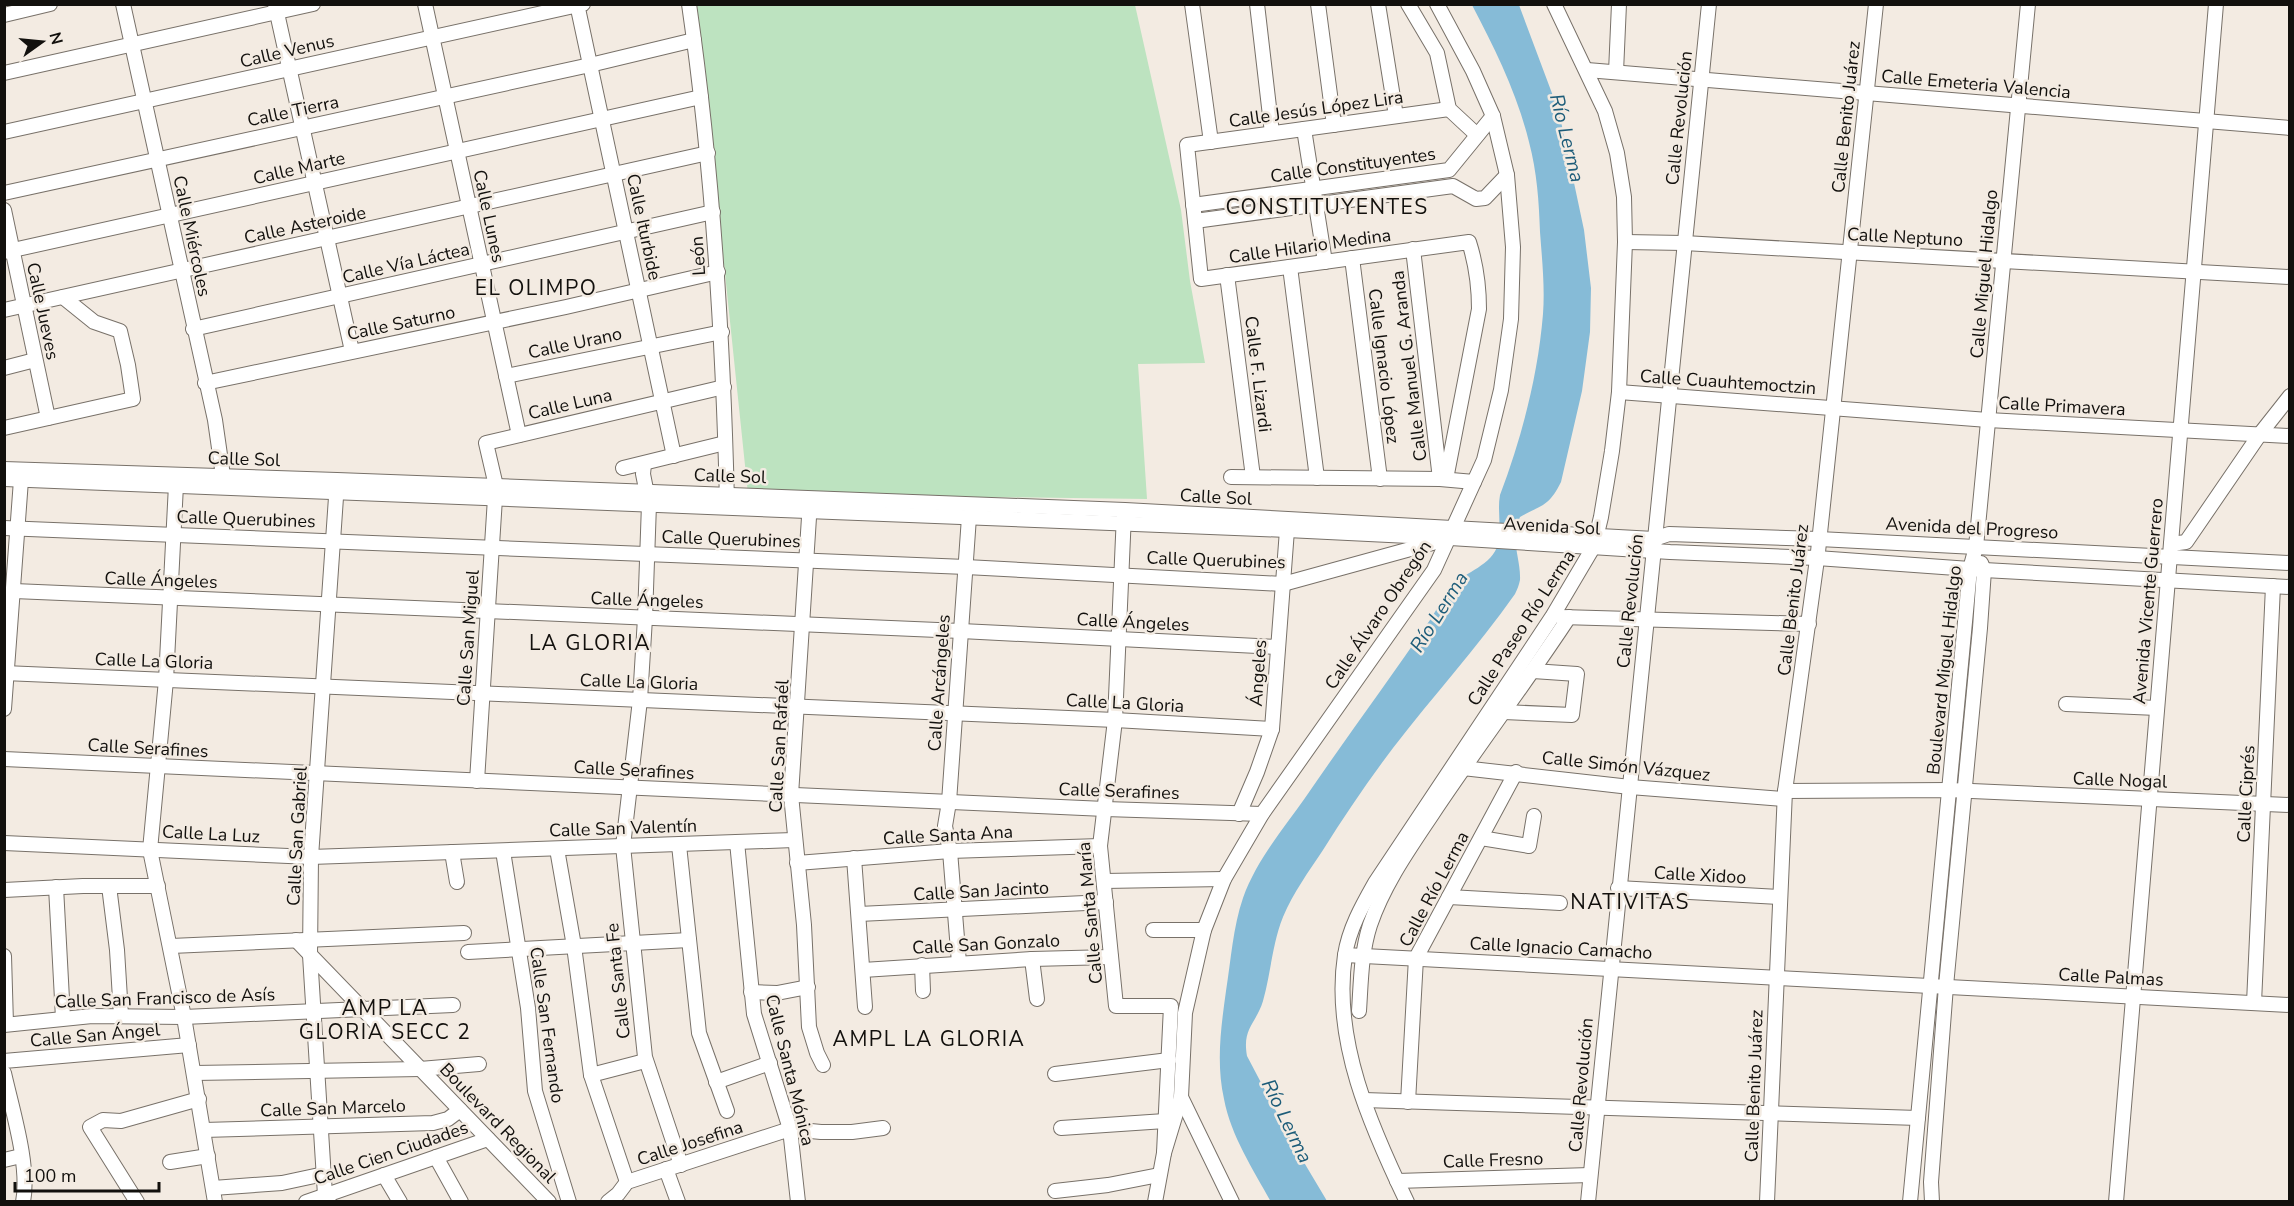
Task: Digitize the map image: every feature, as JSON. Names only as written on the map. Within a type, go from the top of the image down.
[{"type":"street","points":[[4,15],[50,4]]},
{"type":"street","name":"Calle Miércoles","points":[[123,4],[216,429],[223,476]]},
{"type":"street","points":[[4,73],[132,45],[276,9],[313,4]]},
{"type":"street","name":"Calle Lunes","points":[[425,4],[519,435]]},
{"type":"street","name":"León","points":[[689,4],[708,153],[718,272],[727,501]]},
{"type":"street","points":[[1192,4],[1211,142]]},
{"type":"street","points":[[1257,4],[1272,133]]},
{"type":"street","points":[[1318,4],[1334,124]]},
{"type":"street","points":[[1378,4],[1396,116]]},
{"type":"street","points":[[1408,4],[1437,53],[1449,109],[1477,135]]},
{"type":"street","name":"Calle Álvaro Obregón","points":[[1181,1097],[1185,1012],[1204,930],[1224,879],[1262,814],[1458,534],[1474,482],[1484,460],[1501,390],[1511,319],[1513,247],[1507,175],[1492,116],[1473,71],[1437,4]]},
{"type":"street","name":"Calle Paseo Río Lerma","points":[[1407,1202],[1379,1141],[1352,1058],[1343,1016],[1345,955],[1356,917],[1375,883],[1552,617],[1596,541],[1612,451],[1619,392],[1625,242],[1624,197],[1617,153],[1605,111],[1554,4]]},
{"type":"street","points":[[1616,72],[1619,4]]},
{"type":"street","name":"Calle Revolución","points":[[1588,1202],[1709,4]]},
{"type":"street","name":"Calle Benito Juárez","points":[[1767,1202],[1784,795],[1817,558],[1876,4]]},
{"type":"street","name":"Calle Miguel Hidalgo","points":[[1976,546],[2028,4]]},
{"type":"street","name":"Avenida Vicente Guerrero","points":[[2116,1202],[2217,4]]},
{"type":"street","name":"Calle Venus","points":[[4,132],[579,5]]},
{"type":"street","name":"Calle Iturbide","points":[[579,5],[675,456]]},
{"type":"street","points":[[276,9],[352,351]]},
{"type":"street","name":"Calle Tierra","points":[[4,193],[694,40]]},
{"type":"street","name":"Calle Emeteria Valencia","points":[[1587,70],[2289,128]]},
{"type":"street","name":"Calle Marte","points":[[9,251],[701,97]]},
{"type":"street","name":"Calle Jesús López Lira","points":[[1193,205],[1187,145],[1449,109]]},
{"type":"street","name":"Calle Constituyentes","points":[[1193,205],[1449,170],[1492,116]]},
{"type":"street","points":[[1304,129],[1326,262]]},
{"type":"street","name":"Calle Asteroide","points":[[4,310],[614,176],[708,153]]},
{"type":"street","points":[[1449,170],[1453,186],[1476,199],[1485,198],[1507,175]]},
{"type":"street","name":"Calle Constituyentes","points":[[1195,220],[1453,186]]},
{"type":"street","points":[[1193,205],[1195,220]]},
{"type":"street","name":"Calle Jueves","points":[[4,210],[9,251],[24,306],[48,418]]},
{"type":"street","name":"Calle Vía Láctea","points":[[193,329],[713,212]]},
{"type":"street","name":"Calle Hilario Medina","points":[[1195,220],[1201,279],[1469,242],[1476,263],[1479,309],[1443,479]]},
{"type":"street","name":"Calle Neptuno","points":[[1625,242],[1684,243],[2289,277]]},
{"type":"street","name":"Calle Manuel G. Aranda","points":[[1413,249],[1443,479]]},
{"type":"street","name":"Calle Ignacio López","points":[[1352,258],[1380,478]]},
{"type":"street","points":[[1290,267],[1317,478]]},
{"type":"street","name":"Calle Saturno","points":[[205,383],[280,369],[352,351],[718,272]]},
{"type":"street","name":"Calle F. Lizardi","points":[[1227,275],[1253,477]]},
{"type":"street","points":[[4,428],[133,399],[120,331],[94,322],[63,297]]},
{"type":"street","name":"Calle Urano","points":[[506,376],[722,332]]},
{"type":"street","points":[[4,368],[35,360]]},
{"type":"street","name":"Calle Luna","points":[[486,443],[724,387]]},
{"type":"street","name":"Calle Cuauhtemoctzin","points":[[1619,392],[1833,408]]},
{"type":"street","points":[[2171,550],[2187,542],[2260,434],[2289,396]]},
{"type":"street","name":"Calle Primavera","points":[[1833,408],[1988,420],[2289,436]]},
{"type":"street","name":"Calle San Miguel","points":[[477,781],[495,492],[486,443]]},
{"type":"street","points":[[623,468],[725,443]]},
{"type":"street","name":"Calle Santa Fe","points":[[644,464],[643,471],[648,498],[645,618],[640,700],[622,846],[645,1061],[681,1165]]},
{"type":"street","name":"Calle Sol","points":[[4,469],[223,476],[336,485],[1124,517],[1458,534]]},
{"type":"street","points":[[1231,477],[1443,479],[1474,482]]},
{"type":"street","name":"Calle Sol","points":[[4,479],[176,485],[336,485]]},
{"type":"street","points":[[4,710],[14,591],[11,528],[21,480]]},
{"type":"street","points":[[176,485],[166,680],[150,850],[171,946],[214,1195],[324,1174]]},
{"type":"street","name":"Calle San Gabriel","points":[[327,1198],[310,955],[311,857],[336,485]]},
{"type":"street","name":"Calle Sol","points":[[810,504],[969,517],[1124,517],[1287,530],[1458,534]]},
{"type":"street","name":"Calle San Rafaél","points":[[810,504],[804,624],[791,795],[808,987],[809,1027],[823,1065]]},
{"type":"street","name":"Calle Arcángeles","points":[[959,963],[950,851],[945,826],[949,802],[969,517]]},
{"type":"street","name":"Calle Santa María","points":[[1124,517],[1114,720],[1100,846],[1116,1006],[1172,1006],[1169,1060]]},
{"type":"street","name":"Calle Querubines","points":[[11,528],[966,567],[1283,584],[1458,534]]},
{"type":"street","name":"Ángeles","points":[[1239,814],[1272,729],[1287,530]]},
{"type":"street","name":"Avenida Sol","points":[[1458,534],[1654,544]]},
{"type":"street","name":"Avenida del Progreso","points":[[1654,544],[1669,534],[1976,546],[2171,550],[2289,563]]},
{"type":"street","points":[[1654,544],[1670,552],[1817,558],[1977,570],[2289,587]]},
{"type":"street","name":"Boulevard Miguel Hidalgo","points":[[1932,1202],[1931,1182],[1946,986],[1980,628],[1976,546]]},
{"type":"street","name":"Boulevard Miguel Hidalgo","points":[[1910,1202],[1949,790],[1977,570]]},
{"type":"street","name":"Calle Ciprés","points":[[2254,1003],[2273,586]]},
{"type":"street","name":"Calle Ángeles","points":[[14,591],[804,624],[1278,647]]},
{"type":"street","points":[[1359,1011],[1362,956],[1370,924],[1382,895],[1397,867],[1463,768],[1533,671],[1565,617],[1809,624]]},
{"type":"street","points":[[1504,712],[1572,715],[1577,674],[1533,671]]},
{"type":"street","name":"Calle La Gloria","points":[[6,673],[1114,720],[1272,729]]},
{"type":"street","points":[[2066,704],[2157,708]]},
{"type":"street","name":"Calle Serafines","points":[[4,759],[1104,809],[1262,814]]},
{"type":"street","name":"Calle Simón Vázquez","points":[[1463,768],[1516,772],[1630,787],[1784,795],[1949,790]]},
{"type":"street","name":"Calle Río Lerma","points":[[1408,1101],[1416,958],[1516,772]]},
{"type":"street","name":"Calle Nogal","points":[[1949,790],[2289,805]]},
{"type":"street","points":[[1481,838],[1529,846],[1534,816]]},
{"type":"street","name":"Calle San Valentín","points":[[452,852],[794,840]]},
{"type":"street","name":"Calle Santa Mónica","points":[[737,842],[755,1018],[790,1129],[796,1201]]},
{"type":"street","name":"Calle La Luz","points":[[4,843],[311,857],[452,852]]},
{"type":"street","points":[[679,844],[699,1033],[727,1111]]},
{"type":"street","name":"Calle Santa Ana","points":[[797,863],[950,851],[1100,846]]},
{"type":"street","points":[[557,849],[574,946],[591,1075],[627,1182]]},
{"type":"street","name":"Calle San Fernando","points":[[503,851],[528,1008],[535,1092],[569,1202]]},
{"type":"street","points":[[452,852],[457,882]]},
{"type":"street","points":[[854,858],[865,1006]]},
{"type":"street","points":[[1104,881],[1224,879]]},
{"type":"street","points":[[109,886],[117,950],[121,1015]]},
{"type":"street","points":[[4,891],[56,887],[158,886]]},
{"type":"street","points":[[56,887],[63,1018]]},
{"type":"street","name":"Calle Xidoo","points":[[1618,888],[1779,897]]},
{"type":"street","points":[[1449,897],[1560,903]]},
{"type":"street","name":"Calle San Jacinto","points":[[859,915],[1106,902]]},
{"type":"street","points":[[1153,930],[1204,930]]},
{"type":"street","points":[[171,946],[464,933]]},
{"type":"street","name":"Boulevard Regional","points":[[296,940],[546,1198]]},
{"type":"street","points":[[468,952],[688,940]]},
{"type":"street","name":"Calle Ignacio Camacho","points":[[1345,955],[1930,985]]},
{"type":"street","points":[[4,956],[5,1025]]},
{"type":"street","name":"Calle San Gonzalo","points":[[863,970],[1032,959],[1111,957]]},
{"type":"street","points":[[1032,959],[1037,999]]},
{"type":"street","points":[[922,965],[923,991]]},
{"type":"street","name":"Calle Palmas","points":[[1930,985],[2289,1005]]},
{"type":"street","points":[[752,992],[777,993],[808,987]]},
{"type":"street","name":"Calle San Francisco de Asís","points":[[5,1025],[63,1018],[121,1015],[184,1017],[453,1005]]},
{"type":"street","name":"Calle San Ángel","points":[[4,1061],[189,1045]]},
{"type":"street","points":[[1055,1074],[1169,1060],[1164,1154]]},
{"type":"street","points":[[591,1075],[645,1061]]},
{"type":"street","points":[[716,1082],[770,1063]]},
{"type":"street","points":[[194,1073],[420,1069],[479,1064]]},
{"type":"street","points":[[4,1074],[9,1117],[21,1156],[27,1199]]},
{"type":"street","points":[[1155,1202],[1164,1154],[1181,1097]]},
{"type":"street","points":[[1181,1097],[1232,1202]]},
{"type":"street","points":[[137,1202],[90,1127],[103,1120],[121,1121],[199,1100]]},
{"type":"street","points":[[1364,1100],[1918,1118]]},
{"type":"street","name":"Calle San Marcelo","points":[[204,1130],[433,1123],[448,1119],[460,1110]]},
{"type":"street","points":[[1061,1128],[1165,1121]]},
{"type":"street","points":[[790,1129],[831,1132],[883,1128]]},
{"type":"street","name":"Calle Josefina","points":[[608,1202],[627,1182],[790,1129]]},
{"type":"street","name":"Calle Cien Ciudades","points":[[306,1202],[327,1198],[384,1175],[488,1139]]},
{"type":"street","points":[[4,1160],[21,1156]]},
{"type":"street","points":[[170,1162],[208,1156]]},
{"type":"street","points":[[436,1157],[461,1202]]},
{"type":"street","points":[[666,1169],[678,1202]]},
{"type":"street","points":[[384,1175],[400,1202]]},
{"type":"street","points":[[1055,1191],[1108,1185],[1159,1175]]},
{"type":"street","name":"Calle Fresno","points":[[1398,1181],[1590,1175]]},
{"type":"street","points":[[546,1198],[562,1179]]},
{"type":"street","points":[[1912,1181],[1931,1182]]},
{"type":"green space","points":[[697,5],[1135,5],[1181,210],[1190,281],[1205,363],[1138,364],[1147,499],[748,494]]},
{"type":"water","name":"Río Lerma","points":[[1472,5],[1519,5],[1559,112],[1584,230],[1591,288],[1590,332],[1582,391],[1561,482],[1548,501],[1520,517],[1517,525],[1515,541],[1520,580],[1515,594],[1375,773],[1302,882],[1283,917],[1276,938],[1263,1001],[1246,1039],[1247,1056],[1296,1149],[1327,1201],[1271,1202],[1243,1152],[1232,1126],[1227,1113],[1220,1072],[1224,1004],[1235,932],[1243,898],[1255,871],[1271,846],[1449,590],[1495,552],[1499,538],[1500,495],[1522,428],[1541,337],[1544,294],[1534,164],[1512,89]]},
{"type":"district","name":"CONSTITUYENTES","points":[[1327,207]]},
{"type":"district","name":"EL OLIMPO","points":[[536,288]]},
{"type":"district","name":"LA GLORIA","points":[[590,643]]},
{"type":"district","name":"NATIVITAS","points":[[1630,902]]},
{"type":"district","name":"AMP LA GLORIA SECC 2","points":[[385,1020]]},
{"type":"district","name":"AMPL LA GLORIA","points":[[929,1039]]}]
